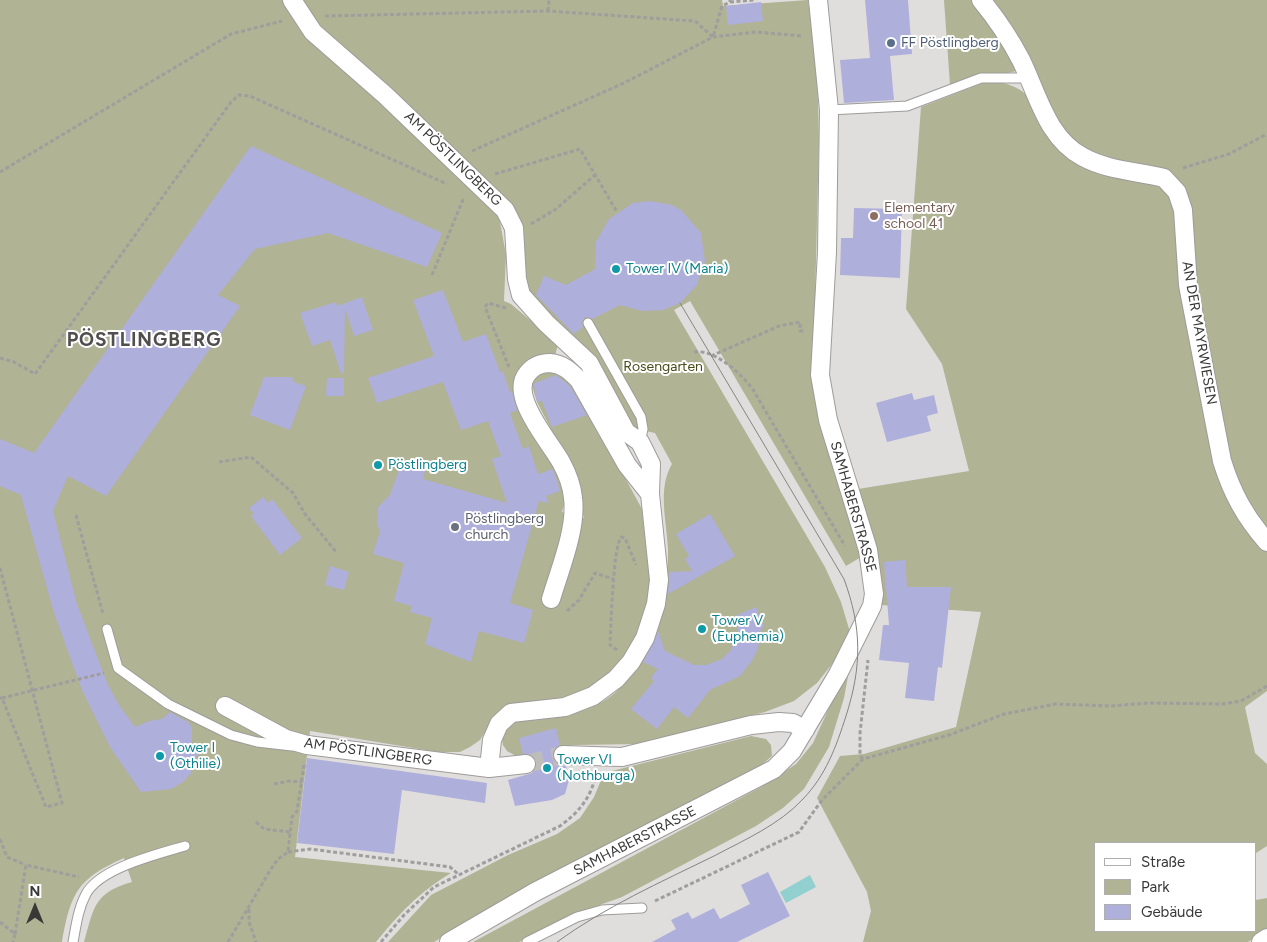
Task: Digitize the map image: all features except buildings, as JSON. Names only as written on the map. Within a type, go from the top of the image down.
[{"type":"street","name":"AM PÖSTLINGBERG","points":[[292,0],[313,32],[385,95],[506,210],[514,228],[517,279],[522,295],[546,323],[585,358],[626,432],[640,442],[651,464],[650,494],[659,580],[656,604],[646,638],[631,662],[616,679],[593,696],[565,707],[511,713],[499,724],[492,740],[489,768]]},
{"type":"street","name":"SAMHABERSTRASSE","points":[[449,942],[535,892],[774,769],[784,761],[805,730],[862,628],[872,606],[874,594],[872,566],[825,407],[820,375],[827,252],[830,110],[818,0]]},
{"type":"street","points":[[981,0],[1015,50],[1054,132],[1073,151],[1108,167],[1164,178]]},
{"type":"street","name":"AN DER MAYRWIESEN","points":[[1164,178],[1176,192],[1183,210],[1188,285],[1222,461],[1243,512],[1267,542]]},
{"type":"street","points":[[552,599],[572,523],[573,497],[562,463],[527,407],[522,393],[522,379],[531,368],[543,363],[557,364],[568,369],[582,386],[627,465],[650,494]]},
{"type":"street","name":"AM PÖSTLINGBERG","points":[[225,706],[306,752],[489,768],[526,764]]},
{"type":"street","points":[[563,755],[622,757],[751,725],[779,722],[793,724],[805,730]]},
{"type":"street","points":[[1260,942],[1267,938]]},
{"type":"lane","points":[[830,110],[907,106],[981,78],[1029,78]]},
{"type":"lane","points":[[588,322],[641,417],[643,430],[640,442]]},
{"type":"lane","points":[[107,629],[118,668],[185,714],[231,735],[306,752]]},
{"type":"lane","points":[[73,942],[80,907],[87,892],[96,882],[108,874],[125,867],[185,846]]},
{"type":"lane","points":[[527,942],[577,917],[602,910],[642,908]]},
{"type":"path","points":[[548,11],[549,0]]},
{"type":"path","points":[[713,37],[722,6],[730,1],[744,2],[754,0]]},
{"type":"path","points":[[0,172],[231,34],[302,16],[548,11],[695,21],[713,37]]},
{"type":"path","points":[[453,159],[624,83],[713,37],[756,32],[822,38]]},
{"type":"path","points":[[0,358],[14,362],[35,374],[231,102],[239,95],[250,96],[452,186]]},
{"type":"path","points":[[1164,178],[1185,167],[1230,154],[1267,134]]},
{"type":"path","points":[[474,180],[580,149],[617,212]]},
{"type":"path","points":[[514,228],[532,224],[556,208],[595,175]]},
{"type":"path","points":[[432,275],[465,193],[470,198]]},
{"type":"path","points":[[508,309],[488,303],[485,307],[509,367],[522,379]]},
{"type":"path","points":[[711,356],[786,324],[800,322],[800,331],[823,330]]},
{"type":"path","points":[[694,352],[705,352],[729,366],[752,388],[849,554]]},
{"type":"path","points":[[219,462],[251,457],[293,493],[305,514],[337,553]]},
{"type":"path","points":[[76,516],[107,629]]},
{"type":"path","points":[[618,651],[610,644],[613,579],[619,540],[625,538],[628,542]]},
{"type":"path","points":[[0,568],[32,690],[62,803],[46,807],[1,698],[32,690],[78,680],[118,668]]},
{"type":"path","points":[[571,608],[585,592],[594,573],[613,579]]},
{"type":"path","points":[[862,628],[867,644],[868,661],[860,733],[860,756],[863,758]]},
{"type":"path","points":[[642,908],[800,832],[822,800],[863,758],[949,734],[1004,714],[1055,704],[1110,706],[1148,703],[1222,704],[1241,701],[1267,686]]},
{"type":"path","points":[[288,852],[292,817],[297,811],[306,752]]},
{"type":"path","points":[[381,942],[419,899],[434,887],[560,826],[572,817],[583,806],[591,792],[598,757]]},
{"type":"path","points":[[274,784],[289,781],[302,782]]},
{"type":"path","points":[[256,822],[264,829],[290,832]]},
{"type":"path","points":[[0,839],[7,857],[26,865],[96,882]]},
{"type":"path","points":[[228,942],[270,869],[278,859],[288,852],[310,849],[452,867],[458,874]]},
{"type":"path","points":[[13,942],[26,865]]},
{"type":"path","points":[[249,908],[249,922],[256,942]]},
{"type":"path","points":[[0,922],[15,934]]},
{"type":"green space","points":[[0,0],[284,0],[295,21],[498,211],[506,255],[504,301],[511,304],[558,344],[555,356],[525,362],[517,373],[515,387],[563,482],[566,497],[562,512],[584,518],[566,458],[537,402],[532,386],[536,376],[547,370],[559,373],[574,384],[642,509],[652,580],[640,638],[622,662],[599,682],[578,695],[501,712],[489,725],[480,740],[460,752],[438,752],[310,731],[295,857],[451,873],[410,904],[376,942],[84,942],[90,919],[98,903],[110,891],[132,882],[124,858],[96,873],[79,890],[73,899],[69,911],[62,942],[0,942]]},
{"type":"green space","name":"Rosengarten","points":[[299,0],[722,0],[723,6],[808,0],[817,65],[819,139],[813,381],[815,401],[861,557],[846,566],[690,301],[674,310],[825,567],[841,602],[850,632],[836,659],[817,683],[794,701],[765,712],[639,744],[574,745],[516,756],[507,751],[503,745],[501,734],[518,717],[565,714],[595,706],[620,688],[633,670],[656,610],[667,571],[668,549],[664,495],[667,474],[672,464],[655,433],[632,428],[530,297],[525,280],[519,223],[503,196],[311,19]]},
{"type":"green space","points":[[944,0],[973,0],[1017,68],[1016,71],[980,74],[950,85]]},
{"type":"green space","points":[[986,0],[1267,0],[1267,532],[1261,526],[1230,469],[1202,327],[1185,193],[1178,179],[1164,170],[1094,155],[1065,136]]},
{"type":"green space","points":[[998,82],[1019,89],[1032,101],[1050,138],[1161,188],[1173,202],[1199,360],[1253,537],[1267,551],[1267,691],[1245,707],[1255,753],[1267,764],[1267,846],[1257,852],[1257,842],[1094,842],[1094,932],[1257,932],[1257,900],[1267,898],[1267,929],[1248,942],[863,942],[871,911],[867,892],[817,798],[840,756],[864,754],[956,727],[981,612],[881,605],[878,561],[858,489],[969,471],[942,364],[906,309],[921,107],[983,83]]},
{"type":"green space","points":[[851,660],[844,698],[829,747],[804,789],[783,808],[756,826],[622,897],[580,912],[519,942],[473,942],[763,786],[796,764],[813,743]]},
{"type":"green space","points":[[751,736],[766,739],[771,745],[772,756],[759,767],[434,942],[388,942],[431,895],[508,855],[557,834],[580,818],[594,797],[604,773]]},
{"type":"water","points":[[810,875],[816,887],[786,903],[780,892]]},
{"type":"tunnel","points":[[526,764],[563,755]]},
{"type":"tram line","points":[[557,942],[614,906],[761,831],[794,808],[811,790],[829,760],[846,716],[855,680],[858,647],[857,631],[844,579],[680,303]]},
{"type":"place","name":"FF Pöstlingberg","points":[[891,43]]},
{"type":"place","name":"Elementary school 41","points":[[874,216]]},
{"type":"place","name":"Tower IV (Maria)","points":[[616,269]]},
{"type":"place","name":"Pöstlingberg","points":[[378,465]]},
{"type":"place","name":"Pöstlingberg church","points":[[455,527]]},
{"type":"place","name":"Tower V (Euphemia)","points":[[702,629]]},
{"type":"place","name":"Tower I (Othilie)","points":[[160,756]]},
{"type":"place","name":"Tower VI (Nothburga)","points":[[547,768]]},
{"type":"district","name":"PÖSTLINGBERG","points":[[144,340]]}]
